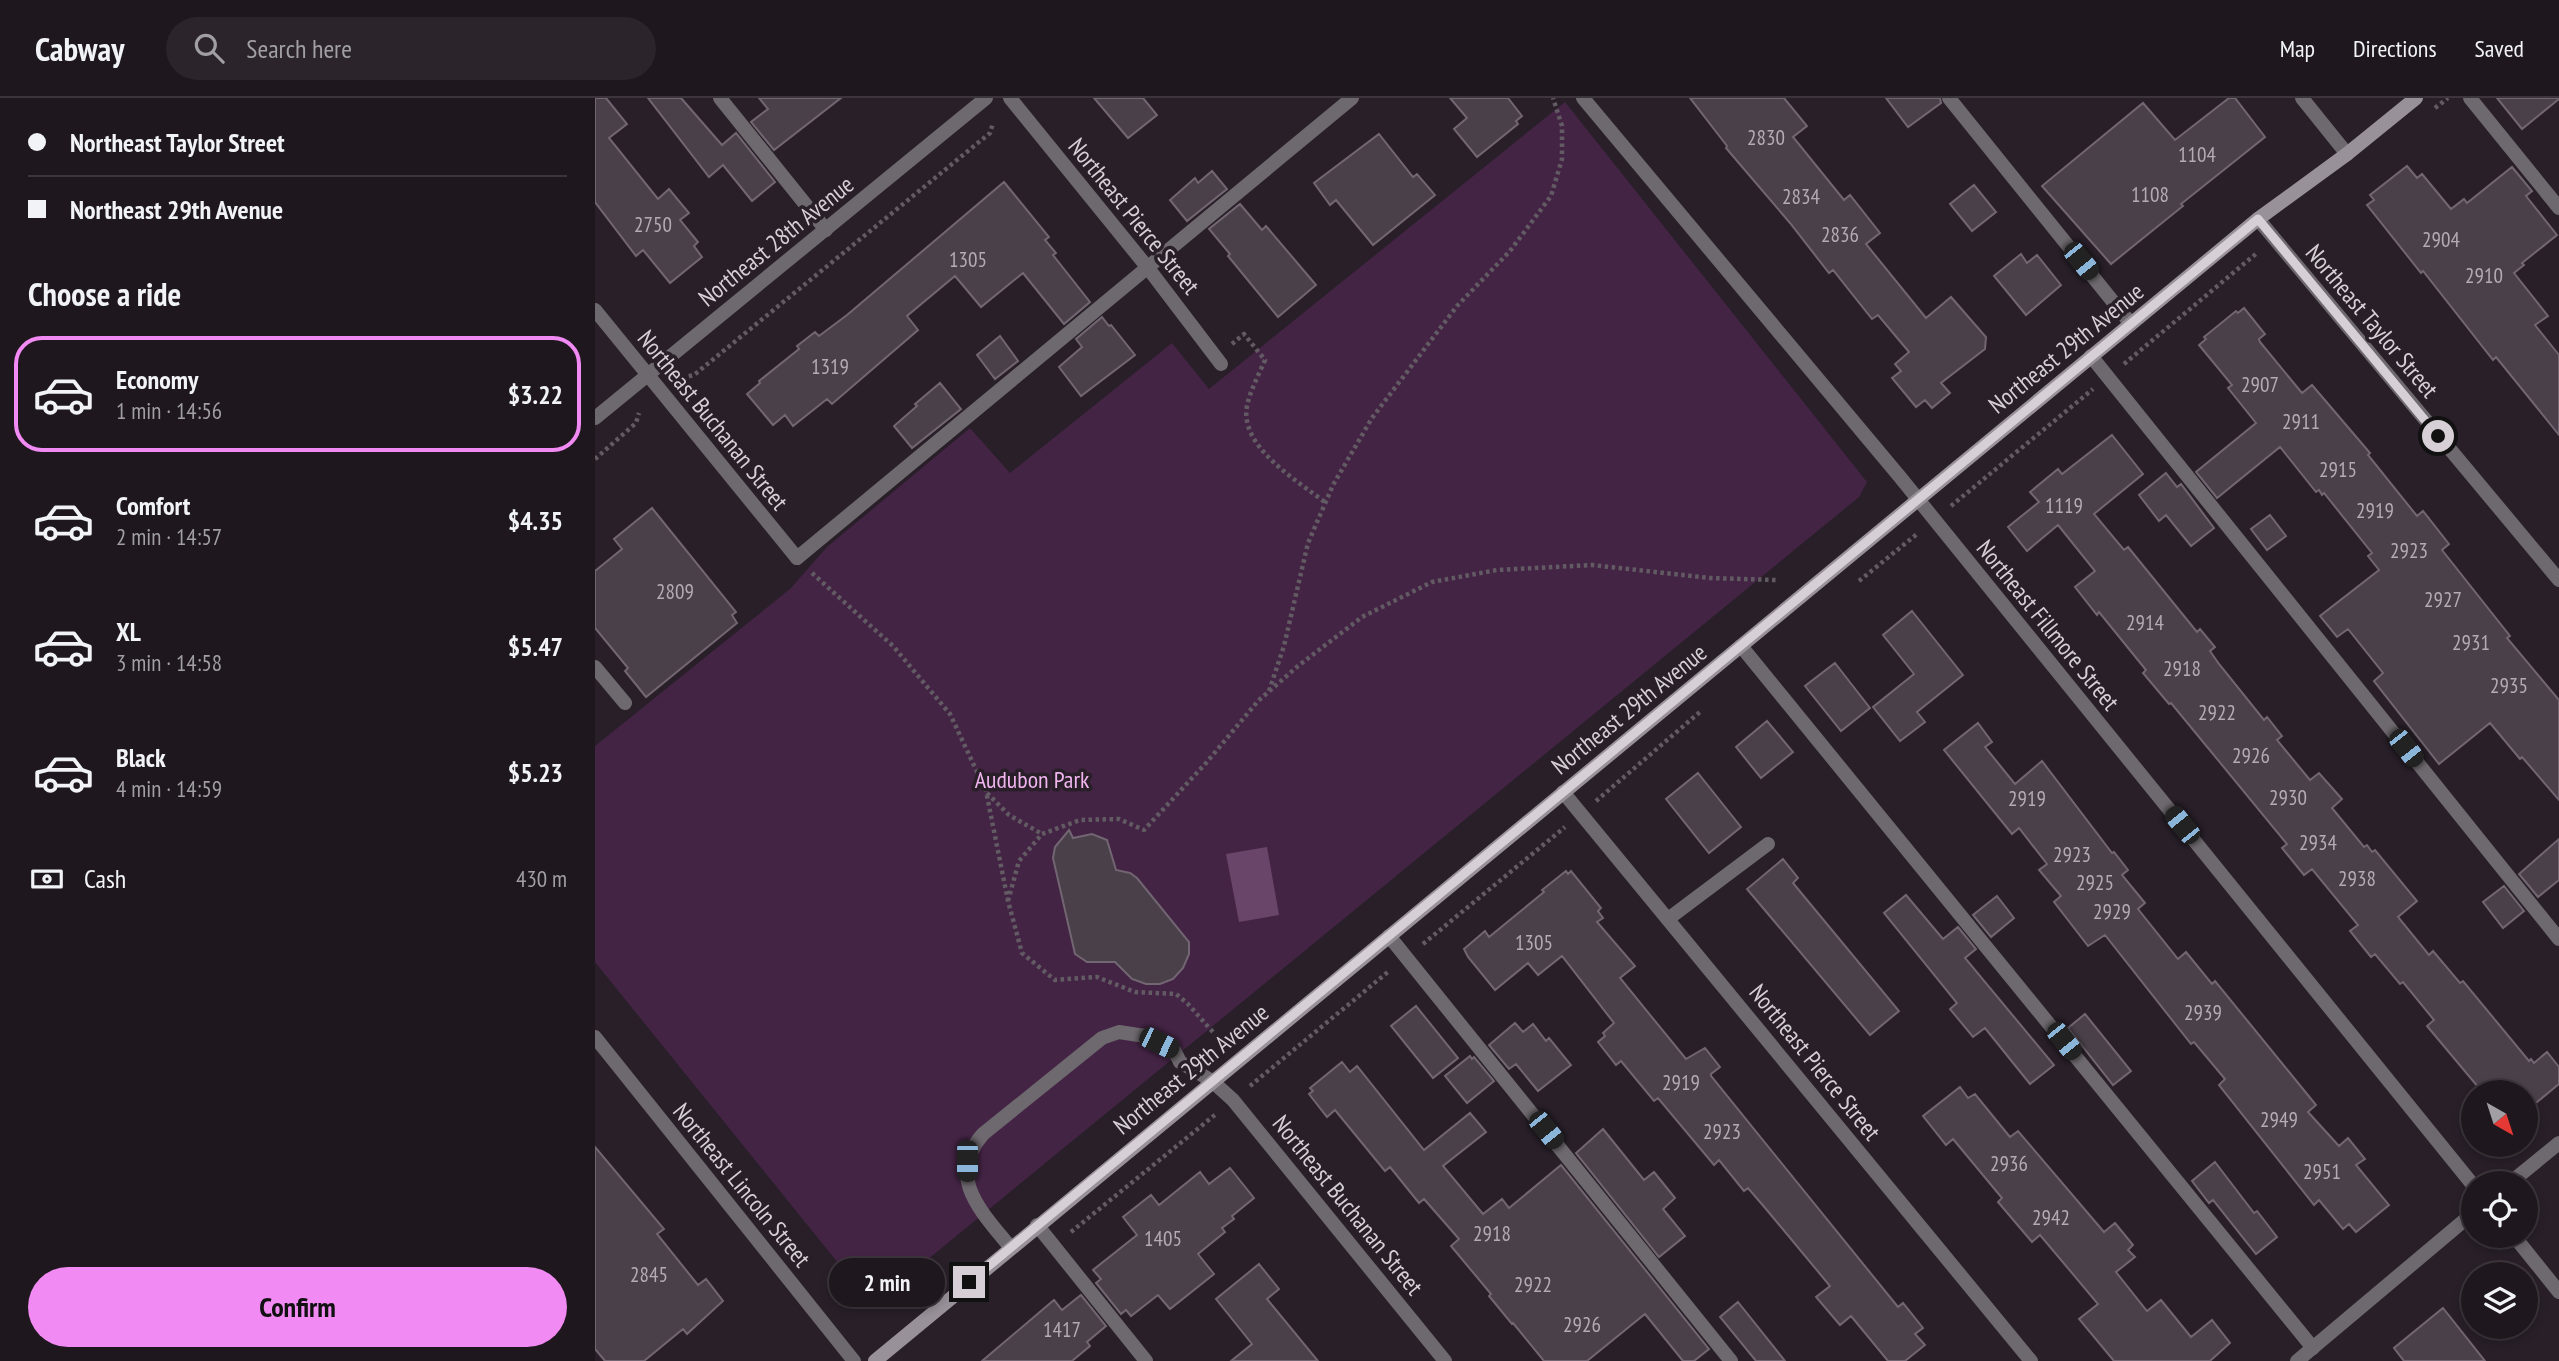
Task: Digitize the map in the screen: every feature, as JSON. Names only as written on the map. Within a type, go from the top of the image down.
[{"type":"street","points":[[720,98],[826,229]]},
{"type":"street","name":"Northeast 28th Avenue","points":[[595,418],[986,98]]},
{"type":"street","name":"Northeast Pierce Street","points":[[1010,98],[1219,360]]},
{"type":"street","points":[[797,558],[1352,98]]},
{"type":"street","name":"Northeast Fillmore Street","points":[[1583,98],[1918,499],[2462,1171]]},
{"type":"street","points":[[1949,98],[2131,324]]},
{"type":"street","points":[[2302,98],[2347,154]]},
{"type":"street","name":"Northeast 29th Avenue","points":[[875,1361],[2258,219],[2347,154],[2416,98]]},
{"type":"street","points":[[2470,98],[2559,208]]},
{"type":"street","name":"Northeast Taylor Street","points":[[2258,219],[2559,580]]},
{"type":"street","name":"Northeast Buchanan Street","points":[[595,310],[797,558]]},
{"type":"street","points":[[2091,356],[2559,939]]},
{"type":"street","points":[[1741,646],[2313,1348]]},
{"type":"street","points":[[595,667],[625,703]]},
{"type":"street","name":"Northeast Pierce Street","points":[[1563,792],[2031,1361]]},
{"type":"street","points":[[1668,919],[1768,844]]},
{"type":"street","points":[[1389,936],[1731,1361]]},
{"type":"street","name":"Northeast Buchanan Street","points":[[1010,1247],[976,1204],[967,1181],[967,1161],[974,1144],[1102,1038],[1119,1032],[1145,1036],[1174,1050],[1181,1062],[1212,1081],[1233,1100],[1445,1361]]},
{"type":"street","name":"Northeast Lincoln Street","points":[[595,1037],[854,1361]]},
{"type":"street","points":[[2525,1171],[2559,1143]]},
{"type":"street","points":[[2297,1361],[2461,1223]]},
{"type":"street","points":[[1037,1225],[1146,1361]]},
{"type":"street","points":[[2524,1248],[2559,1292]]},
{"type":"path","points":[[1268,692],[1285,646],[1308,543],[1326,503],[1372,418],[1457,306],[1510,251],[1551,196],[1562,159],[1562,126],[1553,98]]},
{"type":"path","points":[[2428,115],[2448,98]]},
{"type":"path","points":[[682,379],[694,375],[990,133],[993,123]]},
{"type":"path","points":[[1851,588],[2274,239]]},
{"type":"path","points":[[1219,360],[1244,334],[1265,360],[1246,407],[1248,431],[1268,457],[1326,503]]},
{"type":"path","points":[[595,458],[636,423],[639,413]]},
{"type":"path","points":[[797,558],[893,646],[950,714],[986,791],[1008,901],[1022,953],[1055,980],[1097,977],[1135,992],[1176,994],[1220,1040]]},
{"type":"path","points":[[1008,901],[1019,861],[1042,834],[1080,820],[1119,818],[1145,830],[1268,692],[1362,617],[1431,582],[1497,570],[1592,565],[1710,578],[1776,580]]},
{"type":"path","points":[[1054,1246],[1581,814],[1705,708]]},
{"type":"path","points":[[986,791],[1009,815],[1042,834]]},
{"type":"green space","name":"Audubon Park","points":[[1565,102],[1867,482],[1859,497],[872,1305],[595,962],[595,746],[790,589],[827,547],[970,428],[1010,473],[1172,343],[1209,389]]},
{"type":"shaded area","points":[[1267,847],[1279,915],[1239,922],[1226,854]]},
{"type":"building","points":[[595,98],[606,98],[627,124],[609,138],[658,199],[669,189],[689,213],[680,220],[698,242],[694,246],[702,257],[670,283],[643,250],[636,256],[595,202]]},
{"type":"building","points":[[648,98],[681,98],[722,145],[736,133],[775,182],[752,201],[723,165],[709,177]]},
{"type":"building","points":[[759,98],[841,98],[774,150],[751,122],[768,109]]},
{"type":"building","points":[[1094,98],[1143,98],[1157,115],[1128,138]]},
{"type":"building","points":[[1450,98],[1508,98],[1522,116],[1516,121],[1518,124],[1477,157],[1454,129],[1467,118]]},
{"type":"building","points":[[1690,98],[1784,98],[1807,126],[1793,137],[1844,200],[1850,195],[1880,233],[1866,244],[1926,318],[1951,297],[1986,337],[1985,349],[1941,383],[1950,393],[1932,408],[1925,400],[1916,407],[1892,378],[1901,371],[1895,364],[1909,352],[1878,315],[1872,319],[1833,270],[1829,273],[1726,148]]},
{"type":"building","points":[[1886,98],[1940,98],[1941,103],[1908,127]]},
{"type":"building","points":[[2229,98],[2235,98],[2265,137],[2111,264],[2042,186],[2143,103],[2175,140]]},
{"type":"building","points":[[2497,98],[2559,98],[2559,99],[2522,129]]},
{"type":"building","points":[[1379,134],[1413,177],[1417,174],[1435,195],[1373,245],[1336,200],[1330,205],[1314,183]]},
{"type":"building","points":[[2407,166],[2417,178],[2422,174],[2451,209],[2464,199],[2467,203],[2512,167],[2532,191],[2526,196],[2557,235],[2522,263],[2524,265],[2514,273],[2548,316],[2535,325],[2559,355],[2559,435],[2496,357],[2493,360],[2367,205],[2374,200],[2370,195]]},
{"type":"building","points":[[1212,171],[1227,189],[1187,221],[1170,200],[1195,178],[1198,183]]},
{"type":"building","points":[[1004,182],[1049,237],[1045,240],[1056,253],[1053,255],[1090,302],[1064,324],[1023,273],[981,307],[955,276],[907,316],[918,330],[832,404],[827,399],[793,426],[785,415],[773,425],[747,394],[759,381],[799,349],[797,346],[815,332],[819,336],[847,315]]},
{"type":"building","points":[[1974,185],[1996,212],[1972,231],[1950,204]]},
{"type":"building","points":[[1240,204],[1262,230],[1266,226],[1316,285],[1278,317],[1209,229]]},
{"type":"building","points":[[2021,254],[2027,263],[2037,255],[2061,285],[2026,315],[1994,276]]},
{"type":"building","points":[[2244,308],[2265,334],[2259,339],[2260,342],[2302,393],[2312,385],[2370,453],[2368,455],[2417,516],[2423,511],[2449,544],[2442,550],[2510,636],[2507,638],[2559,700],[2559,800],[2490,723],[2439,764],[2374,681],[2383,673],[2348,629],[2337,637],[2320,616],[2379,570],[2368,556],[2372,553],[2324,493],[2322,495],[2319,490],[2316,492],[2280,447],[2217,498],[2196,472],[2256,423],[2228,388],[2232,385],[2199,345],[2206,339],[2204,337],[2236,311],[2238,313]]},
{"type":"building","points":[[1102,317],[1135,355],[1081,396],[1059,367],[1082,347],[1076,339]]},
{"type":"building","points":[[1000,336],[1018,361],[995,379],[977,355]]},
{"type":"building","points":[[940,383],[961,409],[912,448],[894,426]]},
{"type":"building","points":[[2112,435],[2143,474],[2094,514],[2124,550],[2128,547],[2197,632],[2200,629],[2215,647],[2210,651],[2219,664],[2264,720],[2267,717],[2282,736],[2277,740],[2310,780],[2319,773],[2342,799],[2332,808],[2364,847],[2367,845],[2372,852],[2375,850],[2417,901],[2398,917],[2429,955],[2433,951],[2460,983],[2463,981],[2529,1061],[2531,1059],[2534,1063],[2547,1052],[2559,1067],[2559,1084],[2538,1101],[2538,1080],[2472,1080],[2427,1026],[2434,1020],[2403,982],[2400,984],[2375,954],[2371,957],[2350,931],[2358,925],[2312,869],[2304,875],[2282,848],[2287,844],[2143,673],[2146,670],[2099,612],[2097,615],[2075,587],[2095,571],[2058,525],[2027,551],[2008,527],[2039,502],[2030,492],[2058,469],[2062,474]]},
{"type":"building","points":[[2166,473],[2177,487],[2181,484],[2214,528],[2191,546],[2166,515],[2159,521],[2139,495]]},
{"type":"building","points":[[652,508],[736,612],[732,615],[737,623],[646,697],[625,671],[628,668],[595,628],[595,571],[622,549],[614,539]]},
{"type":"building","points":[[2270,515],[2286,536],[2267,550],[2251,529]]},
{"type":"building","points":[[1912,611],[1963,675],[1917,712],[1925,722],[1900,741],[1873,707],[1914,674],[1883,635]]},
{"type":"building","points":[[1835,663],[1870,708],[1841,731],[1805,686]]},
{"type":"building","points":[[1767,721],[1793,752],[1761,778],[1736,747]]},
{"type":"building","points":[[1978,723],[1992,742],[1985,747],[2015,784],[2042,761],[2128,870],[2122,875],[2145,903],[2138,909],[2178,959],[2186,952],[2212,984],[2215,981],[2316,1105],[2308,1112],[2339,1146],[2348,1138],[2365,1159],[2356,1165],[2389,1205],[2356,1232],[2349,1224],[2343,1229],[2319,1200],[2314,1205],[2219,1085],[2225,1079],[2194,1042],[2191,1044],[2105,935],[2088,946],[2054,902],[2061,896],[2039,870],[2047,864],[2019,828],[2012,834],[1944,750]]},
{"type":"building","points":[[1698,773],[1741,827],[1709,853],[1666,799]]},
{"type":"building","points":[[1069,830],[1073,838],[1092,834],[1107,840],[1116,870],[1130,873],[1137,878],[1189,942],[1189,954],[1183,968],[1173,979],[1160,984],[1146,984],[1132,979],[1115,962],[1087,962],[1075,954],[1053,858],[1055,847]]},
{"type":"building","points":[[2559,839],[2559,880],[2538,897],[2519,874]]},
{"type":"building","points":[[1783,859],[1798,878],[1793,883],[1899,1011],[1870,1035],[1747,889]]},
{"type":"building","points":[[1566,871],[1568,874],[1571,871],[1601,908],[1598,911],[1603,918],[1597,922],[1635,966],[1620,978],[1686,1059],[1705,1048],[1720,1067],[1711,1076],[1898,1307],[1903,1303],[1923,1328],[1915,1334],[1925,1345],[1905,1361],[1888,1361],[1851,1316],[1840,1325],[1816,1297],[1830,1286],[1748,1188],[1744,1191],[1719,1160],[1714,1165],[1658,1098],[1654,1101],[1621,1061],[1616,1065],[1598,1042],[1614,1023],[1562,956],[1538,975],[1528,963],[1495,990],[1468,957],[1464,949],[1485,931],[1489,937]]},
{"type":"building","points":[[2504,886],[2524,911],[2503,928],[2483,902]]},
{"type":"building","points":[[1906,895],[1943,939],[1958,927],[1976,949],[1965,958],[2054,1065],[2030,1084],[1985,1028],[1973,1037],[1950,1009],[1957,1003],[1884,913]]},
{"type":"building","points":[[1997,896],[2014,918],[1991,937],[1973,915]]},
{"type":"building","points":[[1416,1006],[1458,1058],[1433,1078],[1391,1026]]},
{"type":"building","points":[[2085,1014],[2131,1071],[2113,1085],[2068,1028]]},
{"type":"building","points":[[1515,1023],[1523,1032],[1533,1024],[1546,1041],[1549,1038],[1571,1065],[1538,1091],[1516,1064],[1509,1069],[1489,1045]]},
{"type":"building","points":[[1470,1056],[1472,1059],[1474,1057],[1494,1081],[1467,1103],[1445,1076]]},
{"type":"building","points":[[1342,1062],[1350,1072],[1357,1066],[1424,1150],[1470,1113],[1486,1132],[1443,1166],[1483,1214],[1502,1199],[1509,1208],[1561,1165],[1709,1349],[1694,1361],[1683,1361],[1645,1314],[1587,1361],[1544,1361],[1451,1246],[1459,1239],[1424,1199],[1419,1203],[1390,1167],[1385,1171],[1335,1110],[1327,1117],[1309,1094],[1313,1091],[1310,1088]]},
{"type":"building","points":[[1960,1087],[1968,1098],[1975,1094],[2010,1137],[2018,1131],[2104,1232],[2115,1223],[2133,1245],[2128,1250],[2135,1257],[2116,1272],[2147,1311],[2161,1300],[2191,1337],[2212,1320],[2230,1343],[2210,1361],[2114,1361],[2079,1319],[2098,1304],[2040,1235],[2032,1242],[1998,1202],[2002,1198],[1953,1139],[1946,1145],[1923,1116]]},
{"type":"building","points":[[1603,1129],[1644,1180],[1654,1172],[1675,1198],[1663,1209],[1685,1236],[1659,1257],[1576,1153]]},
{"type":"building","points":[[595,1147],[664,1229],[657,1234],[698,1285],[706,1279],[723,1301],[687,1334],[683,1329],[644,1361],[605,1361],[595,1349]]},
{"type":"building","points":[[2215,1162],[2254,1213],[2257,1211],[2277,1237],[2256,1254],[2213,1200],[2209,1203],[2192,1181]]},
{"type":"building","points":[[1230,1168],[1254,1198],[1232,1216],[1234,1219],[1222,1228],[1225,1232],[1198,1254],[1214,1274],[1170,1309],[1158,1295],[1131,1316],[1126,1310],[1121,1314],[1096,1283],[1101,1279],[1093,1270],[1137,1235],[1123,1217],[1151,1195],[1159,1205],[1200,1172],[1209,1184]]},
{"type":"building","points":[[1259,1264],[1279,1289],[1267,1299],[1318,1361],[1231,1361],[1252,1344],[1216,1299]]},
{"type":"building","points":[[1081,1295],[1106,1326],[1087,1342],[1090,1346],[1072,1361],[982,1361],[1054,1300],[1062,1310]]},
{"type":"building","points":[[1738,1302],[1785,1361],[1756,1361],[1720,1317]]},
{"type":"building","points":[[2443,1308],[2461,1331],[2461,1339],[2468,1339],[2485,1361],[2404,1361],[2394,1348]]},
{"type":"route","points":[[969,1282],[2258,219],[2438,436]]}]
